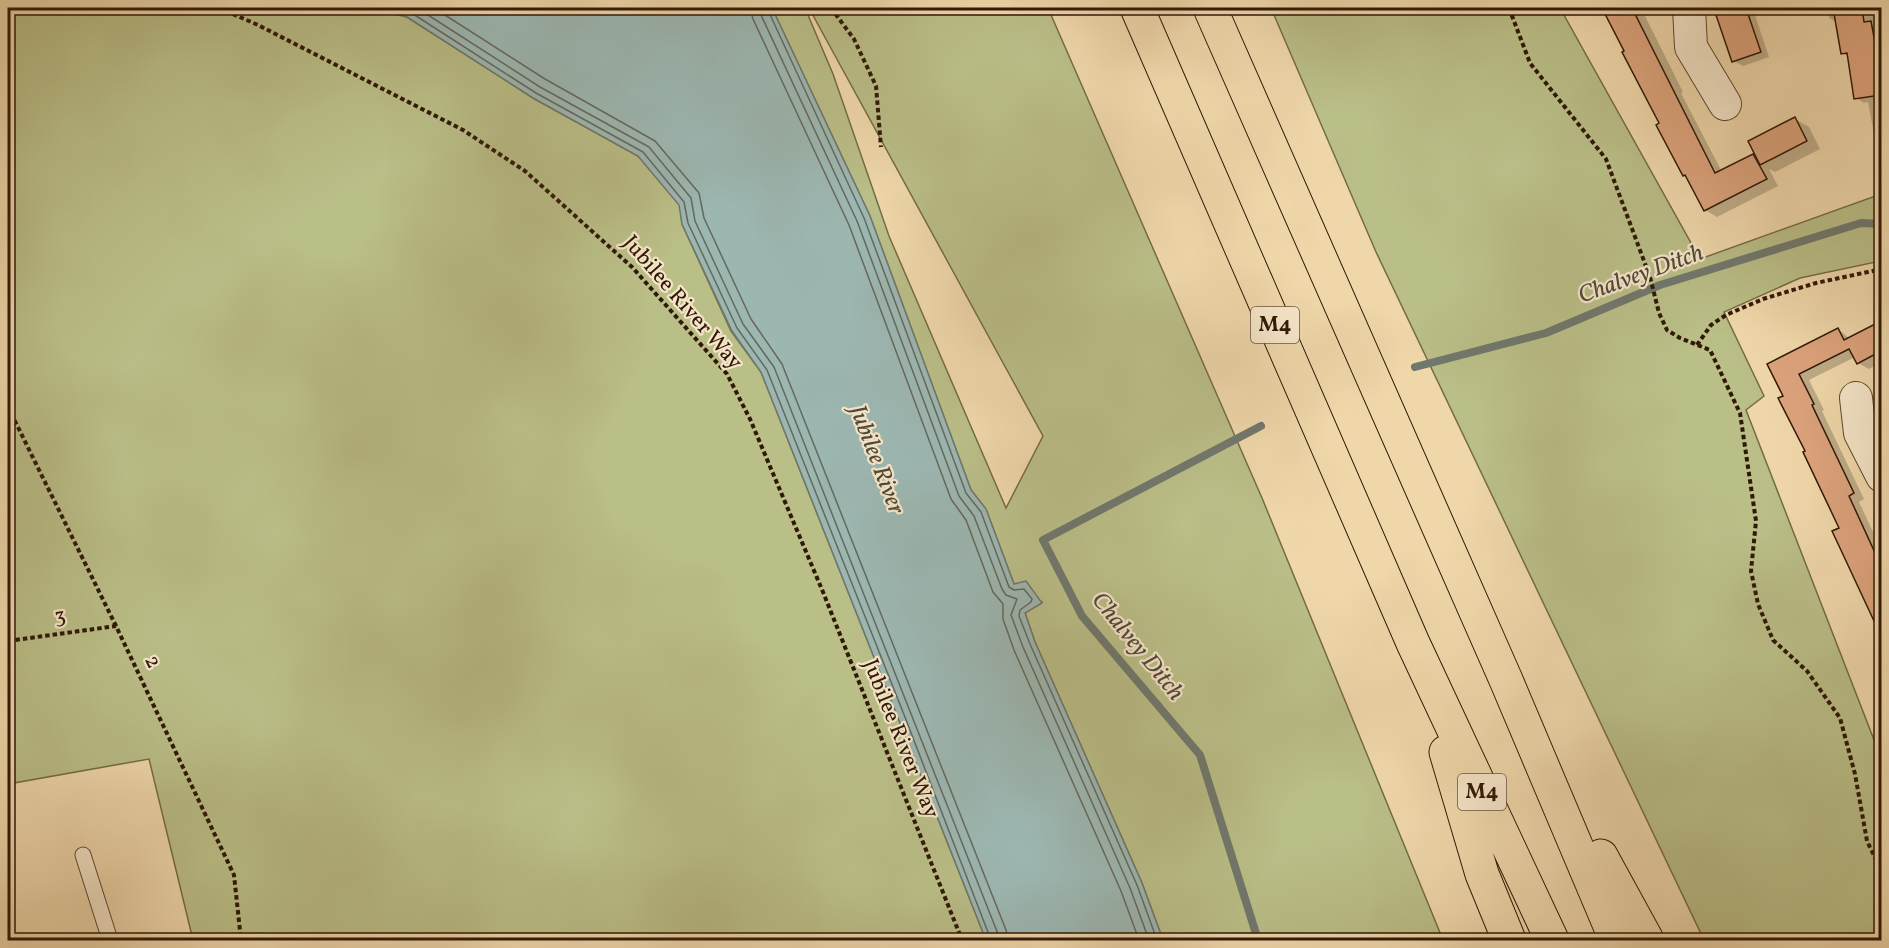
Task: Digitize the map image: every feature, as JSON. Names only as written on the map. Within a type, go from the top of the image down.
[{"type":"highway","name":"M4","points":[[1137,8],[1413,643],[1552,940]]},
{"type":"highway","points":[[1210,8],[1506,680],[1616,940]]},
{"type":"highway","name":"M4","points":[[1413,643],[1482,874],[1509,940]]},
{"type":"highway","points":[[1506,680],[1647,940]]},
{"type":"street","points":[[1689,8],[1691,48],[1725,104]]},
{"type":"street","points":[[1856,398],[1860,433],[1881,476]]},
{"type":"lane","points":[[83,855],[110,940]]},
{"type":"path","name":"Jubilee River Way","points":[[219,8],[258,25],[463,130],[525,171],[632,267],[727,374],[750,419],[823,592],[962,940]]},
{"type":"path","points":[[831,8],[854,39],[876,86],[881,147]]},
{"type":"path","points":[[1509,8],[1530,63],[1606,159],[1650,277],[1659,313],[1667,330],[1710,350],[1740,413],[1756,521],[1751,571],[1758,604],[1773,640],[1807,671],[1840,718],[1855,774],[1867,841],[1881,872]]},
{"type":"path","points":[[1697,345],[1711,325],[1726,315],[1763,299],[1816,283],[1881,269]]},
{"type":"path","name":"2","points":[[8,407],[117,626],[234,875],[241,940]]},
{"type":"path","name":"3","points":[[8,641],[117,626]]},
{"type":"green space","points":[[8,8],[372,8],[407,17],[533,98],[638,156],[680,205],[682,224],[731,331],[761,372],[986,940],[193,940],[149,759],[8,784]]},
{"type":"green space","points":[[772,8],[805,8],[833,74],[889,236],[1006,508],[1043,436],[809,8],[1048,8],[1262,498],[1443,940],[1163,940],[1142,883],[1035,642],[1025,613],[1042,602],[1014,584],[986,509],[971,490],[870,216]]},
{"type":"green space","points":[[1271,8],[1560,8],[1700,259],[1881,194],[1881,261],[1800,278],[1724,312],[1764,396],[1746,410],[1881,758],[1881,940],[1704,940],[1376,252]]},
{"type":"water","name":"Jubilee River","points":[[372,8],[772,8],[870,216],[971,490],[986,509],[1014,584],[1026,581],[1042,603],[1025,613],[1035,642],[1142,883],[1163,940],[986,940],[761,372],[732,331],[682,224],[679,205],[638,156],[533,98],[407,17]]},
{"type":"building","points":[[1602,8],[1632,8],[1715,173],[1753,154],[1767,179],[1704,211],[1656,125],[1659,123]]},
{"type":"building","points":[[1737,8],[1746,8],[1761,52],[1732,62],[1716,15]]},
{"type":"building","points":[[1833,8],[1862,8],[1864,22],[1871,21],[1879,64],[1881,64],[1881,95],[1854,99],[1847,53],[1841,54]]},
{"type":"building","points":[[1795,117],[1807,141],[1760,165],[1748,141]]},
{"type":"building","points":[[1881,321],[1881,351],[1857,364],[1849,349],[1799,374],[1854,493],[1849,496],[1881,566],[1881,636],[1832,531],[1839,528],[1803,452],[1805,451],[1778,398],[1783,396],[1767,364],[1838,328],[1844,340]]},
{"type":"waterway","name":"Chalvey Ditch","points":[[1415,367],[1546,333],[1660,285],[1861,223],[1882,224]]},
{"type":"waterway","name":"Chalvey Ditch","points":[[1258,940],[1200,755],[1082,616],[1043,540],[1261,426]]}]
